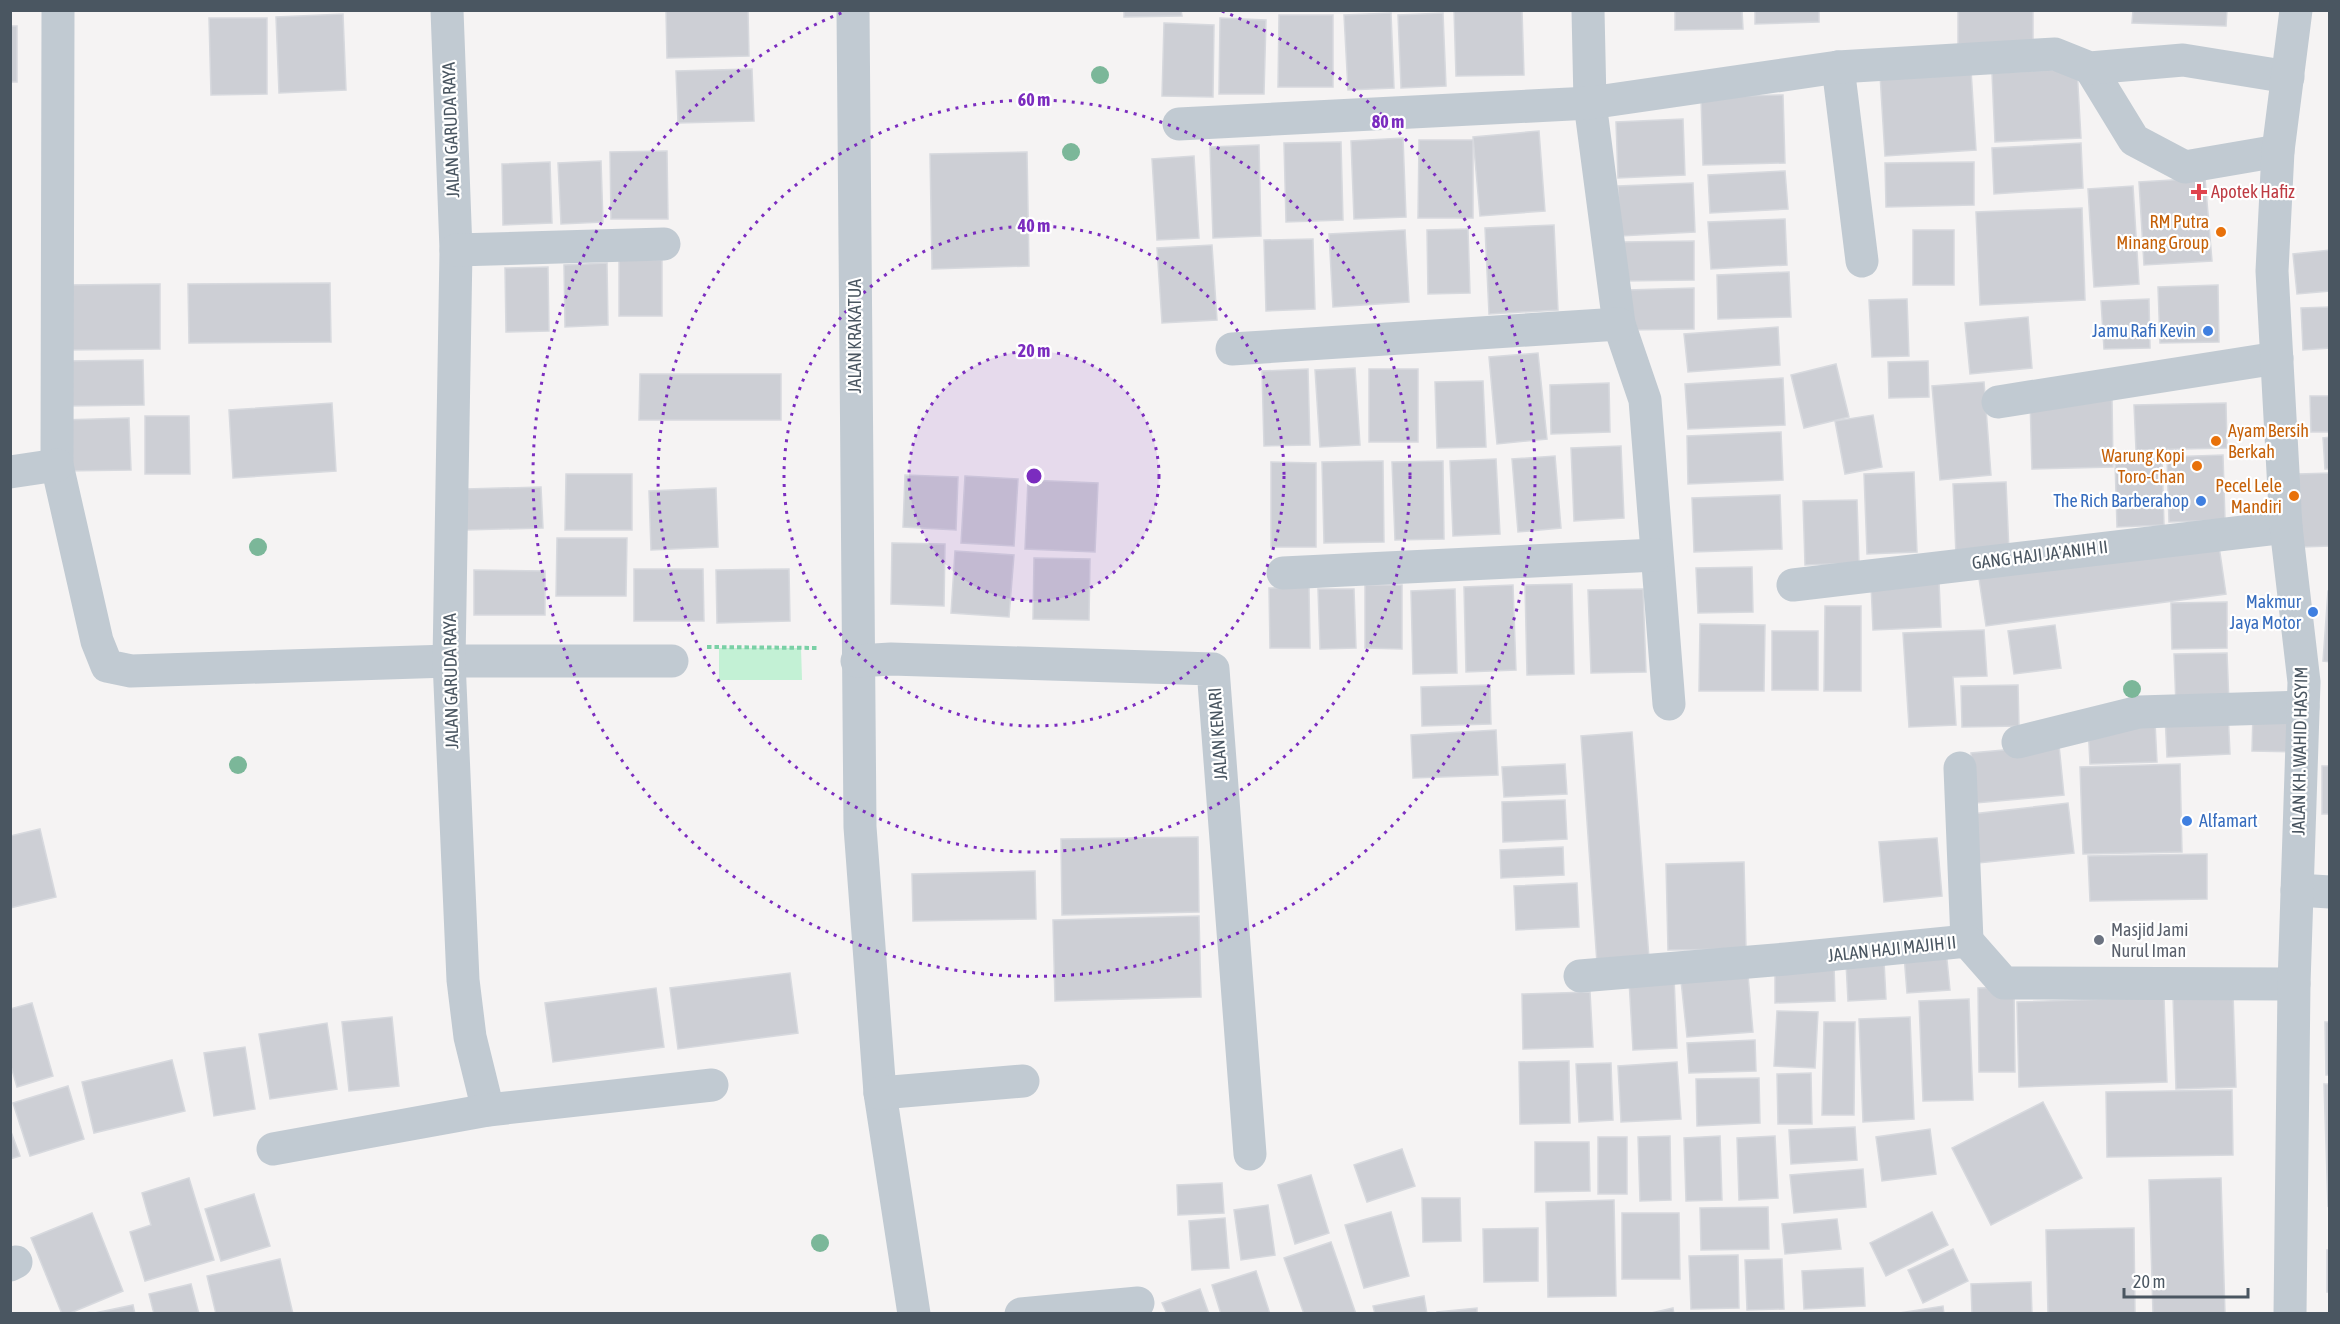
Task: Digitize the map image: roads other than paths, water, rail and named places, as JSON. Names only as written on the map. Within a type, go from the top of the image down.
[{"type":"street","points":[[58,10],[57,465],[97,640],[107,666],[131,671],[448,661],[672,661]]},
{"type":"street","name":"JALAN GARUDA RAYA","points":[[447,10],[456,250],[448,661],[463,980],[470,1037],[488,1110]]},
{"type":"street","name":"JALAN KRAKATUA","points":[[852,10],[860,827],[880,1093],[914,1314]]},
{"type":"street","points":[[1588,10],[1590,103],[1619,324],[1645,400],[1669,704]]},
{"type":"street","name":"JALAN KH. WAHID HASYIM","points":[[2290,1314],[2297,890],[2312,691],[2286,527],[2272,271],[2278,151],[2296,10]]},
{"type":"street","points":[[1179,124],[1590,103],[1838,67],[2055,54],[2090,68],[2183,60],[2288,77]]},
{"type":"street","points":[[1838,67],[1862,261]]},
{"type":"street","points":[[2090,68],[2134,140],[2185,167],[2278,151]]},
{"type":"street","points":[[456,250],[664,244]]},
{"type":"street","points":[[1232,349],[1619,324]]},
{"type":"street","points":[[1998,402],[2277,358]]},
{"type":"street","points":[[10,472],[57,465]]},
{"type":"street","name":"GANG HAJI JA'ANIH II","points":[[1793,585],[2286,527]]},
{"type":"street","points":[[1284,573],[1656,555]]},
{"type":"street","name":"JALAN KENARI","points":[[857,661],[891,659],[1213,669],[1250,1154]]},
{"type":"street","points":[[2018,742],[2139,712],[2312,691]]},
{"type":"street","points":[[1960,768],[1967,941]]},
{"type":"street","points":[[2297,890],[2330,892]]},
{"type":"street","name":"JALAN HAJI MAJIH II","points":[[1580,976],[1967,941],[2004,983],[2294,984]]},
{"type":"street","points":[[880,1093],[1023,1081]]},
{"type":"street","points":[[273,1149],[488,1110],[712,1085]]},
{"type":"street","points":[[1021,1314],[1138,1303]]},
{"type":"place","name":"Apotek Hafiz","points":[[2199,192]]},
{"type":"place","name":"RM Putra Minang Group","points":[[2221,232]]},
{"type":"place","name":"Jamu Rafi Kevin","points":[[2208,331]]},
{"type":"place","name":"Ayam Bersih Berkah","points":[[2216,441]]},
{"type":"place","name":"Warung Kopi Toro-Chan","points":[[2197,466]]},
{"type":"place","name":"Pecel Lele Mandiri","points":[[2294,496]]},
{"type":"place","name":"The Rich Barberahop","points":[[2201,501]]},
{"type":"place","name":"Makmur Jaya Motor","points":[[2313,612]]},
{"type":"place","name":"Alfamart","points":[[2187,821]]},
{"type":"place","name":"Masjid Jami Nurul Iman","points":[[2099,940]]}]
